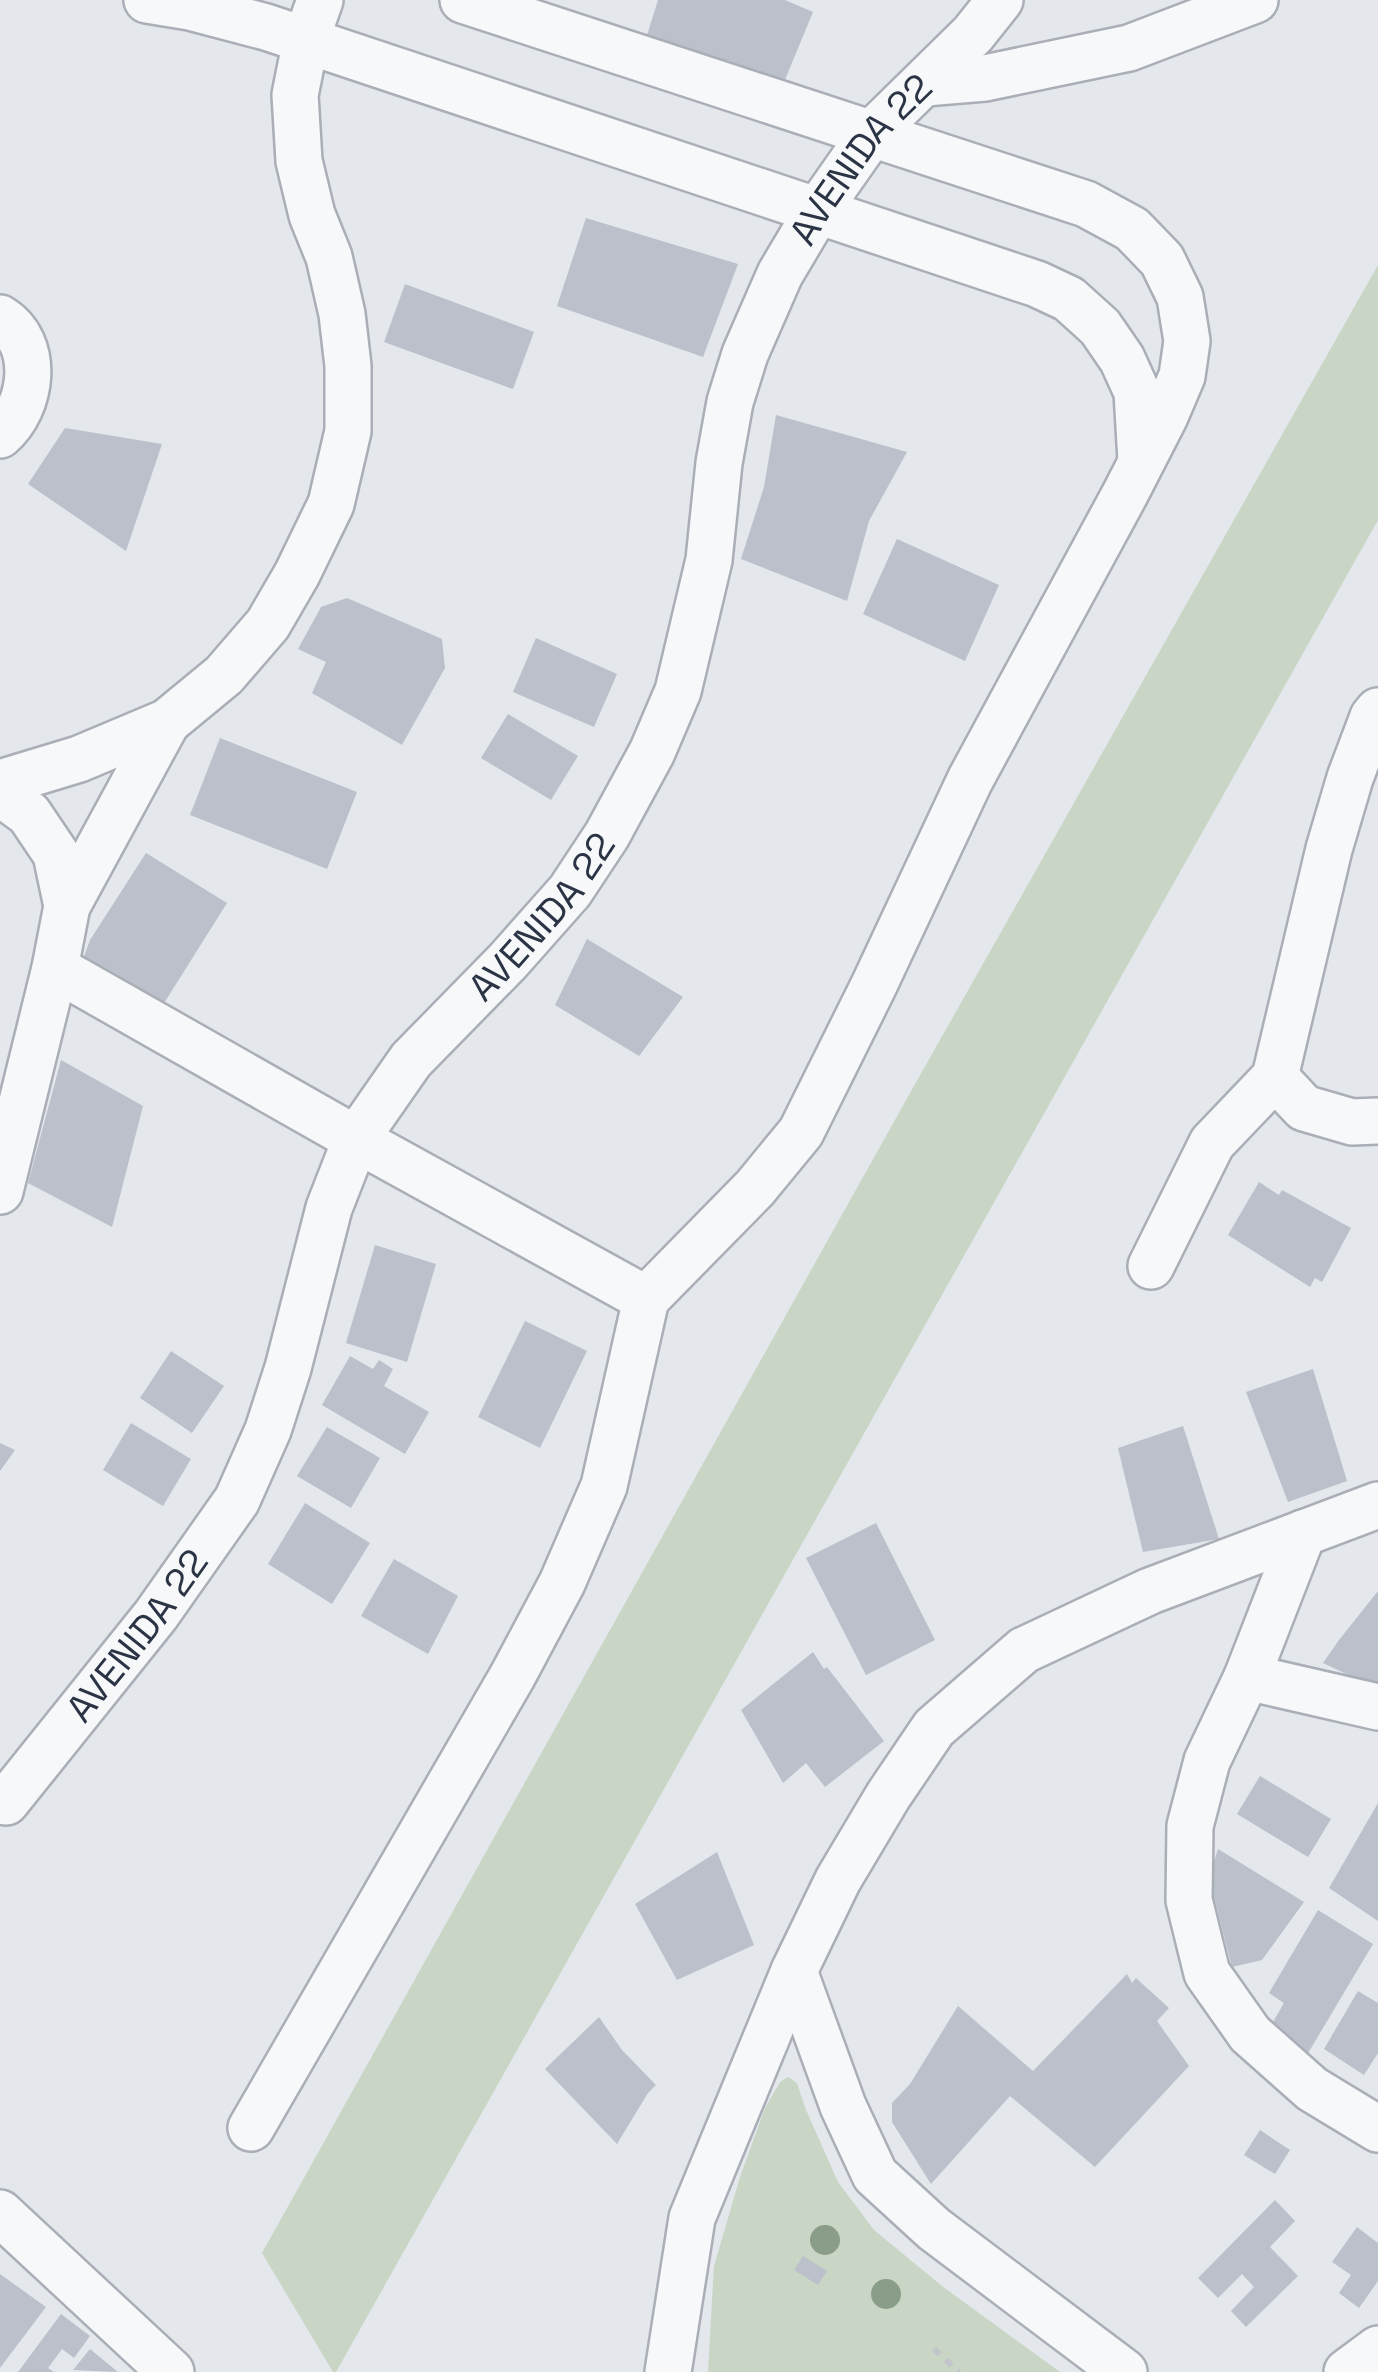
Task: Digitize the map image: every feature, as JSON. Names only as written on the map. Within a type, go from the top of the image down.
[{"type":"street","points":[[147,0],[313,20],[818,210],[1037,284],[1069,299],[1100,327],[1122,359],[1137,392],[1141,463]]},
{"type":"street","points":[[251,2128],[513,1675],[562,1583],[604,1486],[646,1299],[756,1188],[801,1132],[970,780],[1141,463],[1182,376],[1187,341],[1180,297],[1162,260],[1132,229],[1086,204],[464,0]]},
{"type":"street","name":"AVENIDA 22","points":[[6,1802],[156,1615],[237,1500],[268,1430],[329,1208],[356,1139],[411,1060],[570,892],[607,835],[652,752],[678,690],[709,560],[730,402],[745,354],[780,274],[818,210],[872,134],[972,34],[1000,0]]},
{"type":"street","points":[[925,83],[985,78],[1130,48],[1255,0]]},
{"type":"street","points":[[0,783],[79,759],[166,722],[224,675],[268,624],[331,504],[348,431],[348,366],[342,314],[299,161],[295,95],[313,20]]},
{"type":"street","points":[[0,318],[24,346],[28,375],[22,407],[0,434]]},
{"type":"street","points":[[1151,1266],[1212,1143],[1276,1077],[1330,849],[1350,778],[1378,711]]},
{"type":"street","points":[[0,1192],[67,906],[166,722]]},
{"type":"street","points":[[0,793],[29,814],[56,854],[67,906]]},
{"type":"street","points":[[55,968],[646,1299]]},
{"type":"street","points":[[1276,1077],[1304,1108],[1352,1122],[1378,1121]]},
{"type":"street","points":[[668,2372],[692,2218],[794,1971],[838,1880],[934,1728],[1024,1650],[1150,1591],[1378,1505]]},
{"type":"street","points":[[1303,1533],[1247,1677],[1208,1761],[1190,1826],[1189,1900],[1208,1973],[1250,2034],[1312,2089],[1378,2129]]},
{"type":"street","points":[[1247,1677],[1378,1707]]},
{"type":"street","points":[[794,1971],[843,2106],[875,2175],[934,2230],[1124,2372]]},
{"type":"street","points":[[0,2213],[170,2372]]},
{"type":"street","points":[[1347,2372],[1378,2349]]},
{"type":"path","points":[[934,2349],[959,2372]]},
{"type":"green space","points":[[1378,265],[1378,520],[333,2372],[262,2253]]},
{"type":"green space","points":[[788,2077],[797,2083],[838,2182],[874,2230],[942,2286],[1060,2372],[708,2372],[714,2266],[765,2108],[780,2082]]},
{"type":"building","points":[[658,0],[785,0],[813,12],[782,87],[647,35]]},
{"type":"building","points":[[586,218],[738,264],[703,357],[557,306]]},
{"type":"building","points":[[405,284],[534,332],[513,389],[384,342]]},
{"type":"building","points":[[776,415],[907,452],[869,521],[847,601],[741,559],[764,487]]},
{"type":"building","points":[[65,428],[162,444],[126,551],[28,484]]},
{"type":"building","points":[[897,539],[999,585],[965,661],[863,614]]},
{"type":"building","points":[[347,598],[442,639],[445,668],[402,745],[312,693],[326,662],[298,649],[321,607]]},
{"type":"building","points":[[536,638],[617,674],[594,727],[513,692]]},
{"type":"building","points":[[508,714],[578,756],[551,800],[481,758]]},
{"type":"building","points":[[220,738],[357,792],[327,869],[190,815]]},
{"type":"building","points":[[146,853],[227,903],[149,1027],[77,976],[90,940]]},
{"type":"building","points":[[587,939],[683,997],[639,1056],[555,1005]]},
{"type":"building","points":[[61,1060],[143,1106],[112,1227],[28,1183]]},
{"type":"building","points":[[1259,1182],[1279,1195],[1282,1190],[1351,1228],[1322,1282],[1315,1278],[1310,1287],[1228,1235]]},
{"type":"building","points":[[375,1245],[436,1264],[407,1362],[346,1343]]},
{"type":"building","points":[[525,1321],[587,1351],[540,1448],[478,1417]]},
{"type":"building","points":[[171,1351],[224,1386],[192,1433],[140,1398]]},
{"type":"building","points":[[350,1356],[373,1369],[379,1360],[393,1369],[384,1386],[429,1412],[405,1454],[322,1405]]},
{"type":"building","points":[[1313,1369],[1347,1481],[1288,1502],[1246,1392]]},
{"type":"building","points":[[131,1423],[191,1459],[163,1506],[103,1470]]},
{"type":"building","points":[[1183,1426],[1219,1539],[1143,1552],[1118,1448]]},
{"type":"building","points":[[327,1427],[380,1458],[351,1508],[297,1476]]},
{"type":"building","points":[[0,1443],[15,1450],[0,1471]]},
{"type":"building","points":[[305,1503],[370,1543],[332,1604],[268,1564]]},
{"type":"building","points":[[876,1523],[935,1640],[866,1675],[806,1558]]},
{"type":"building","points":[[394,1559],[458,1596],[428,1654],[361,1616]]},
{"type":"building","points":[[1378,1591],[1378,1689],[1323,1663]]},
{"type":"building","points":[[813,1652],[884,1741],[825,1787],[806,1763],[783,1783],[741,1710]]},
{"type":"building","points":[[1260,1776],[1331,1819],[1308,1857],[1237,1814]]},
{"type":"building","points":[[1378,1803],[1378,1921],[1329,1888]]},
{"type":"building","points":[[1218,1849],[1304,1902],[1262,1960],[1232,1967],[1209,1878]]},
{"type":"building","points":[[717,1852],[754,1945],[677,1980],[635,1904]]},
{"type":"building","points":[[1318,1910],[1373,1944],[1295,2075],[1256,2051],[1284,2003],[1269,1993]]},
{"type":"building","points":[[1127,1974],[1132,1983],[1136,1978],[1169,2008],[1157,2021],[1189,2066],[1095,2167],[1010,2096],[931,2184],[892,2122],[892,2103],[910,2084],[958,2006],[1033,2071]]},
{"type":"building","points":[[1358,1991],[1378,2003],[1378,2053],[1364,2075],[1324,2049]]},
{"type":"building","points":[[599,2017],[622,2050],[656,2085],[617,2144],[545,2069]]},
{"type":"building","points":[[1260,2130],[1290,2150],[1275,2174],[1244,2155]]},
{"type":"building","points":[[1275,2200],[1295,2221],[1270,2247],[1298,2276],[1246,2327],[1231,2311],[1254,2287],[1242,2274],[1218,2298],[1198,2278]]},
{"type":"building","points":[[1357,2227],[1378,2243],[1378,2281],[1359,2308],[1339,2293],[1351,2275],[1332,2262]]},
{"type":"building","points":[[803,2256],[827,2271],[818,2285],[794,2270]]},
{"type":"building","points":[[0,2274],[46,2307],[0,2368]]},
{"type":"building","points":[[61,2314],[90,2336],[74,2358],[62,2349],[48,2368],[54,2372],[18,2372]]},
{"type":"building","points":[[90,2349],[118,2372],[73,2370]]}]
